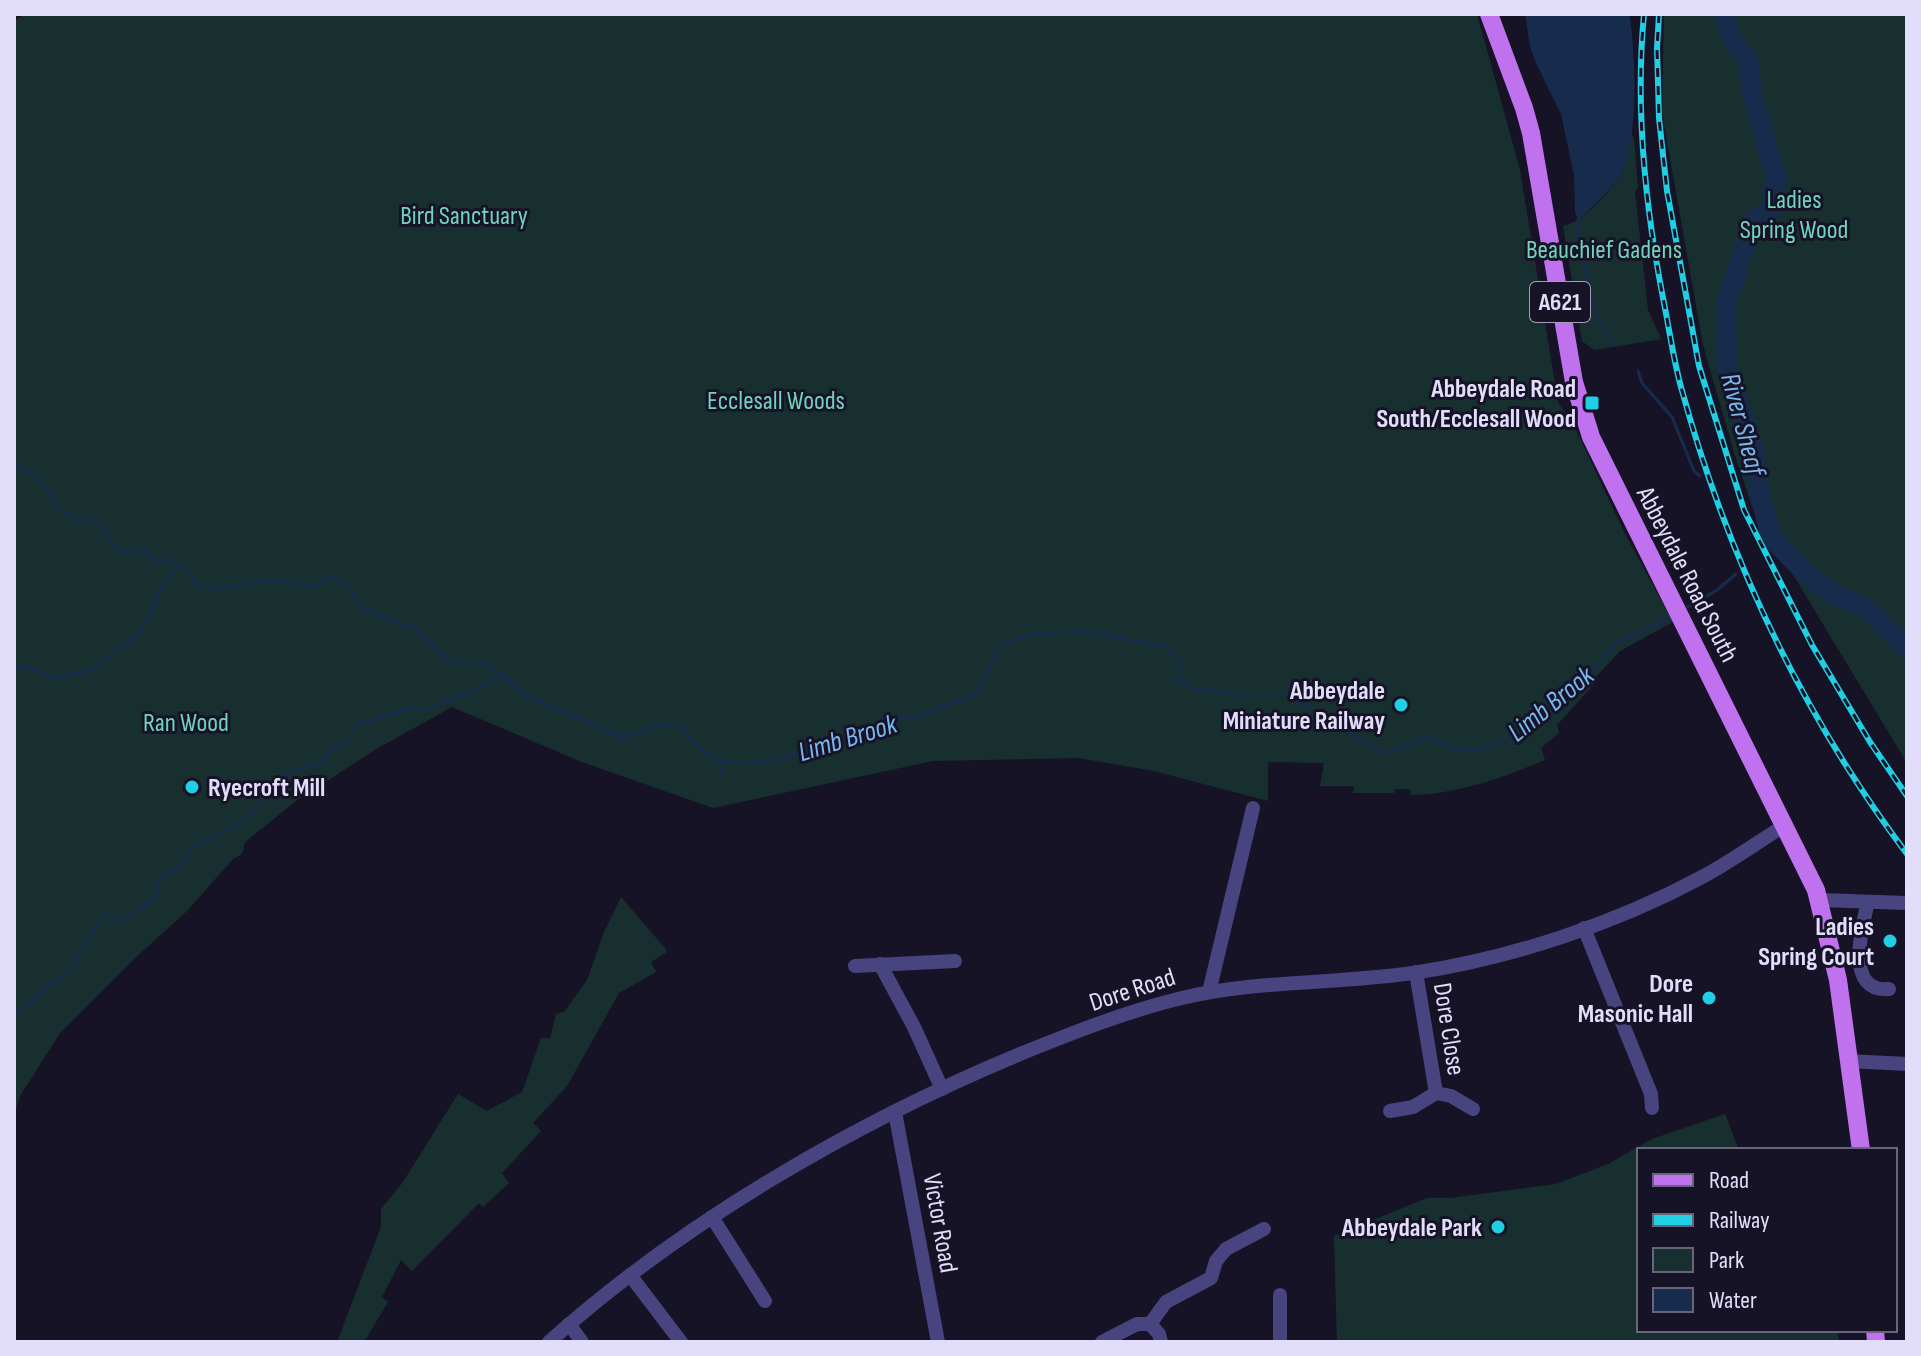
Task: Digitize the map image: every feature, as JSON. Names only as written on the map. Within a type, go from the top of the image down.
[{"type":"main road","name":"Abbeydale Road South","points":[[1489,14],[1531,133],[1574,382],[1591,437],[1785,825],[1819,900],[1838,980],[1861,1148]]},
{"type":"street","points":[[1209,992],[1253,808]]},
{"type":"street","name":"Dore Road","points":[[549,1342],[630,1275],[712,1217],[895,1112],[1046,1044],[1178,998],[1209,992],[1416,972],[1472,961],[1584,928],[1704,876],[1785,825]]},
{"type":"street","points":[[1819,900],[1907,903]]},
{"type":"street","points":[[1868,902],[1858,943],[1862,971],[1869,985],[1889,989]]},
{"type":"street","points":[[1584,928],[1651,1094],[1652,1108]]},
{"type":"street","points":[[855,966],[955,961]]},
{"type":"street","points":[[880,964],[914,1027],[942,1089]]},
{"type":"street","name":"Dore Close","points":[[1416,972],[1436,1093]]},
{"type":"street","points":[[1848,1061],[1907,1064]]},
{"type":"street","name":"Dore Close","points":[[1390,1111],[1413,1107],[1436,1093],[1451,1096],[1473,1109]]},
{"type":"street","name":"Victor Road","points":[[895,1112],[938,1342]]},
{"type":"street","points":[[712,1217],[765,1301]]},
{"type":"street","points":[[1150,1324],[1166,1302],[1211,1278],[1216,1261],[1226,1249],[1264,1229]]},
{"type":"street","points":[[630,1275],[681,1342]]},
{"type":"street","points":[[1280,1295],[1280,1342]]},
{"type":"street","points":[[569,1324],[582,1342]]},
{"type":"street","points":[[1102,1342],[1137,1324],[1150,1324],[1159,1334],[1161,1342]]},
{"type":"green space","name":"Ecclesall Woods","points":[[26,14],[1477,14],[1520,170],[1558,402],[1578,434],[1624,532],[1673,622],[1620,651],[1557,725],[1559,733],[1541,748],[1545,760],[1480,784],[1429,794],[1411,795],[1410,789],[1395,789],[1394,793],[1353,793],[1354,786],[1320,786],[1324,763],[1268,762],[1268,801],[1154,771],[1079,758],[933,761],[713,808],[582,762],[452,707],[378,748],[296,801],[245,842],[242,854],[233,859],[186,912],[60,1033],[20,1096],[14,1117],[14,21]]},
{"type":"green space","name":"Ladies Spring Wood","points":[[1664,14],[1907,14],[1907,763],[1786,563],[1770,546],[1753,509],[1735,456],[1703,345],[1662,113]]},
{"type":"green space","name":"Beauchief Gadens","points":[[1631,136],[1634,137],[1638,187],[1635,192],[1648,310],[1661,339],[1594,350],[1582,341],[1563,226],[1588,212],[1610,190],[1623,170]]},
{"type":"green space","points":[[621,897],[667,952],[651,962],[656,972],[619,993],[567,1086],[533,1123],[541,1131],[502,1173],[509,1183],[483,1207],[479,1203],[412,1271],[401,1260],[382,1297],[388,1302],[364,1342],[337,1342],[381,1227],[381,1209],[403,1182],[458,1094],[487,1111],[522,1092],[541,1038],[550,1038],[556,1014],[564,1012],[587,980],[604,932]]},
{"type":"green space","name":"Abbeydale Park","points":[[1725,1114],[1738,1148],[1637,1148],[1637,1332],[1838,1332],[1839,1342],[1337,1342],[1334,1236],[1427,1198],[1450,1198],[1556,1184],[1608,1164],[1652,1139]]},
{"type":"water","points":[[1525,14],[1629,14],[1634,96],[1627,161],[1612,187],[1578,220],[1574,175],[1561,114],[1536,63]]},
{"type":"waterway","name":"River Sheaf","points":[[1724,14],[1730,36],[1748,61],[1752,93],[1777,180],[1772,191],[1774,206],[1753,221],[1726,304],[1727,370],[1755,451],[1755,471],[1768,527],[1775,542],[1813,580],[1838,596],[1868,609],[1907,649]]},
{"type":"waterway","points":[[1578,220],[1577,236],[1594,304],[1603,328],[1613,343]]},
{"type":"waterway","points":[[1638,371],[1642,383],[1672,417],[1694,471],[1700,476]]},
{"type":"waterway","name":"Limb Brook","points":[[14,466],[36,474],[60,510],[75,518],[101,522],[109,539],[122,553],[143,549],[155,560],[171,560],[192,573],[195,584],[220,589],[273,580],[314,586],[330,576],[347,585],[364,609],[416,629],[452,663],[481,662],[505,675],[521,693],[623,737],[662,724],[682,725],[707,754],[725,761],[745,763],[811,750],[870,729],[884,719],[917,717],[976,694],[997,645],[1034,634],[1086,631],[1166,647],[1181,662],[1177,679],[1193,688],[1243,695],[1284,694],[1385,753],[1430,737],[1448,747],[1473,751],[1513,738],[1571,680],[1582,683],[1617,642],[1670,619]]},
{"type":"waterway","points":[[1740,473],[1755,471]]},
{"type":"waterway","name":"Limb Brook","points":[[1766,549],[1775,542]]},
{"type":"waterway","points":[[14,668],[23,666],[56,678],[90,670],[137,635],[154,609],[158,593],[178,565]]},
{"type":"waterway","name":"Limb Brook","points":[[1688,607],[1717,590],[1736,574]]},
{"type":"waterway","points":[[14,1014],[74,968],[103,915],[123,921],[153,900],[161,876],[181,866],[194,846],[239,824],[260,804],[275,778],[325,761],[330,750],[349,741],[358,724],[412,708],[431,709],[504,675]]},
{"type":"waterway","points":[[719,779],[726,761]]},
{"type":"railway","points":[[1644,14],[1641,121],[1651,228],[1676,365],[1700,450],[1745,572],[1801,689],[1869,801],[1907,854]]},
{"type":"railway","points":[[1659,14],[1659,118],[1667,191],[1699,366],[1744,510],[1812,645],[1870,742],[1907,796]]},
{"type":"place","name":"Abbeydale Road South/Ecclesall Wood","points":[[1592,403]]},
{"type":"place","name":"Abbeydale Miniature Railway","points":[[1401,705]]},
{"type":"place","name":"Ryecroft Mill","points":[[192,787]]},
{"type":"place","name":"Ladies Spring Court","points":[[1890,941]]},
{"type":"place","name":"Dore Masonic Hall","points":[[1709,998]]},
{"type":"place","name":"Abbeydale Park","points":[[1498,1227]]},
{"type":"park label","name":"Bird Sanctuary","points":[[464,215]]},
{"type":"park label","name":"Ran Wood","points":[[186,722]]}]
